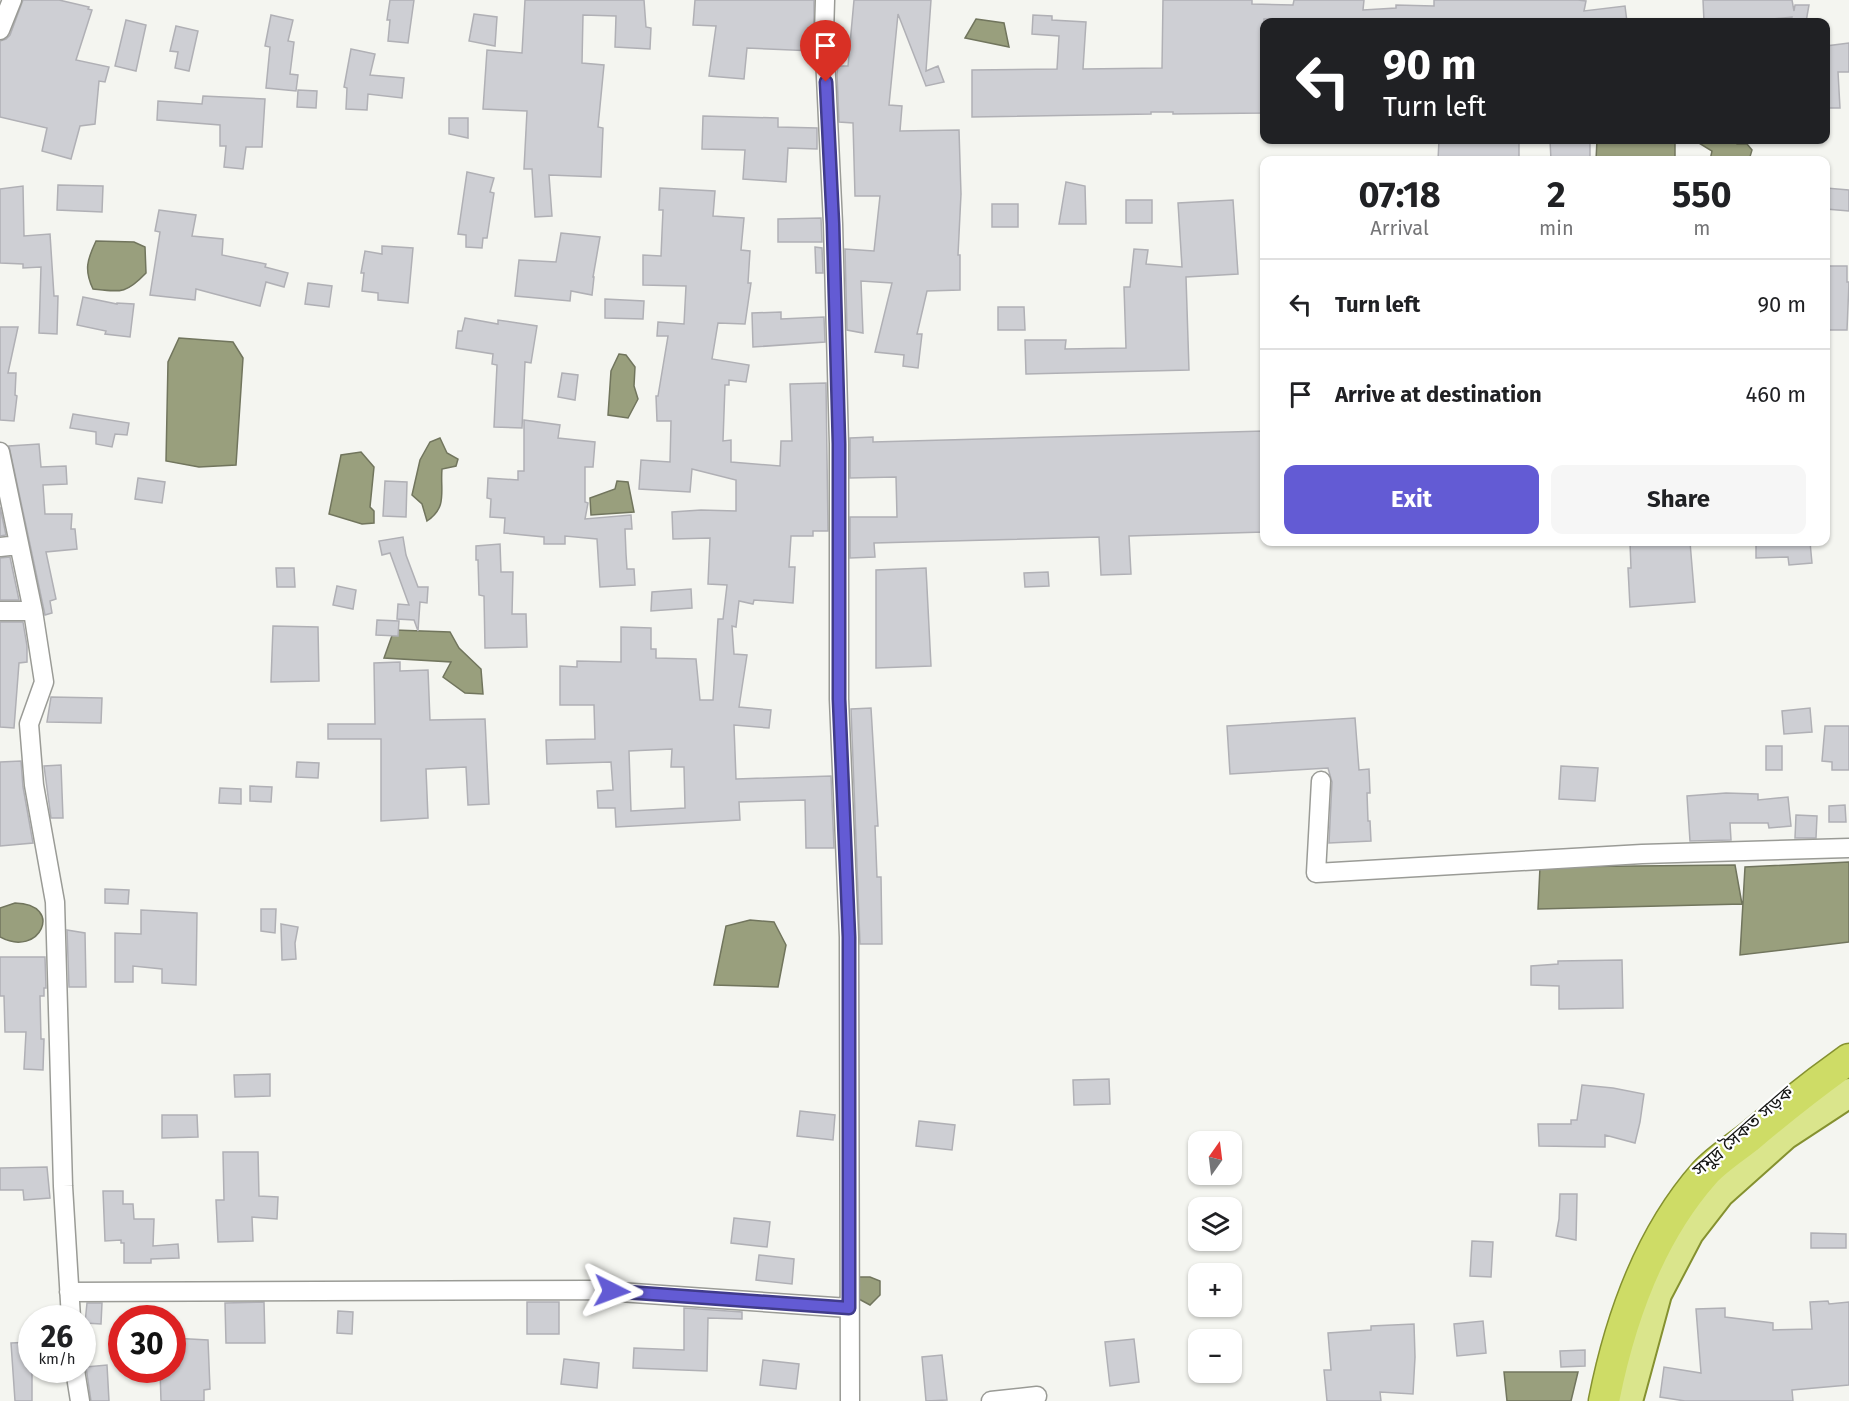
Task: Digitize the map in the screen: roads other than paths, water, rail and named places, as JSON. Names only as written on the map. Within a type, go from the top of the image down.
[{"type":"highway","points":[[1604,1401],[1611,1365],[1628,1311],[1648,1263],[1673,1215],[1706,1172],[1807,1089],[1849,1059]]},
{"type":"highway","points":[[1619,1401],[1641,1314],[1657,1274],[1684,1224],[1720,1179],[1793,1116],[1849,1077]]},
{"type":"main road","name":"সমুদ্র সৈকত সড়ক","points":[[1595,1401],[1603,1360],[1616,1316],[1639,1257],[1663,1215],[1693,1171],[1781,1095],[1849,1047]]},
{"type":"main road","name":"সমুদ্র সৈকত সড়ক","points":[[1628,1401],[1657,1294],[1689,1233],[1720,1193],[1785,1135],[1849,1093]]},
{"type":"street","points":[[0,30],[12,0]]},
{"type":"street","points":[[825,0],[824,35],[833,224],[839,444],[839,699],[849,937],[850,1401]]},
{"type":"street","points":[[0,452],[33,611],[44,682],[29,724],[34,785],[55,902],[63,1186],[70,1305]]},
{"type":"street","points":[[0,547],[18,544]]},
{"type":"street","points":[[0,611],[33,611]]},
{"type":"street","points":[[1321,781],[1316,873],[1642,854],[1849,848]]},
{"type":"street","points":[[69,1292],[590,1290],[849,1308]]},
{"type":"street","points":[[77,1383],[80,1401]]},
{"type":"street","points":[[991,1401],[1037,1396]]}]
